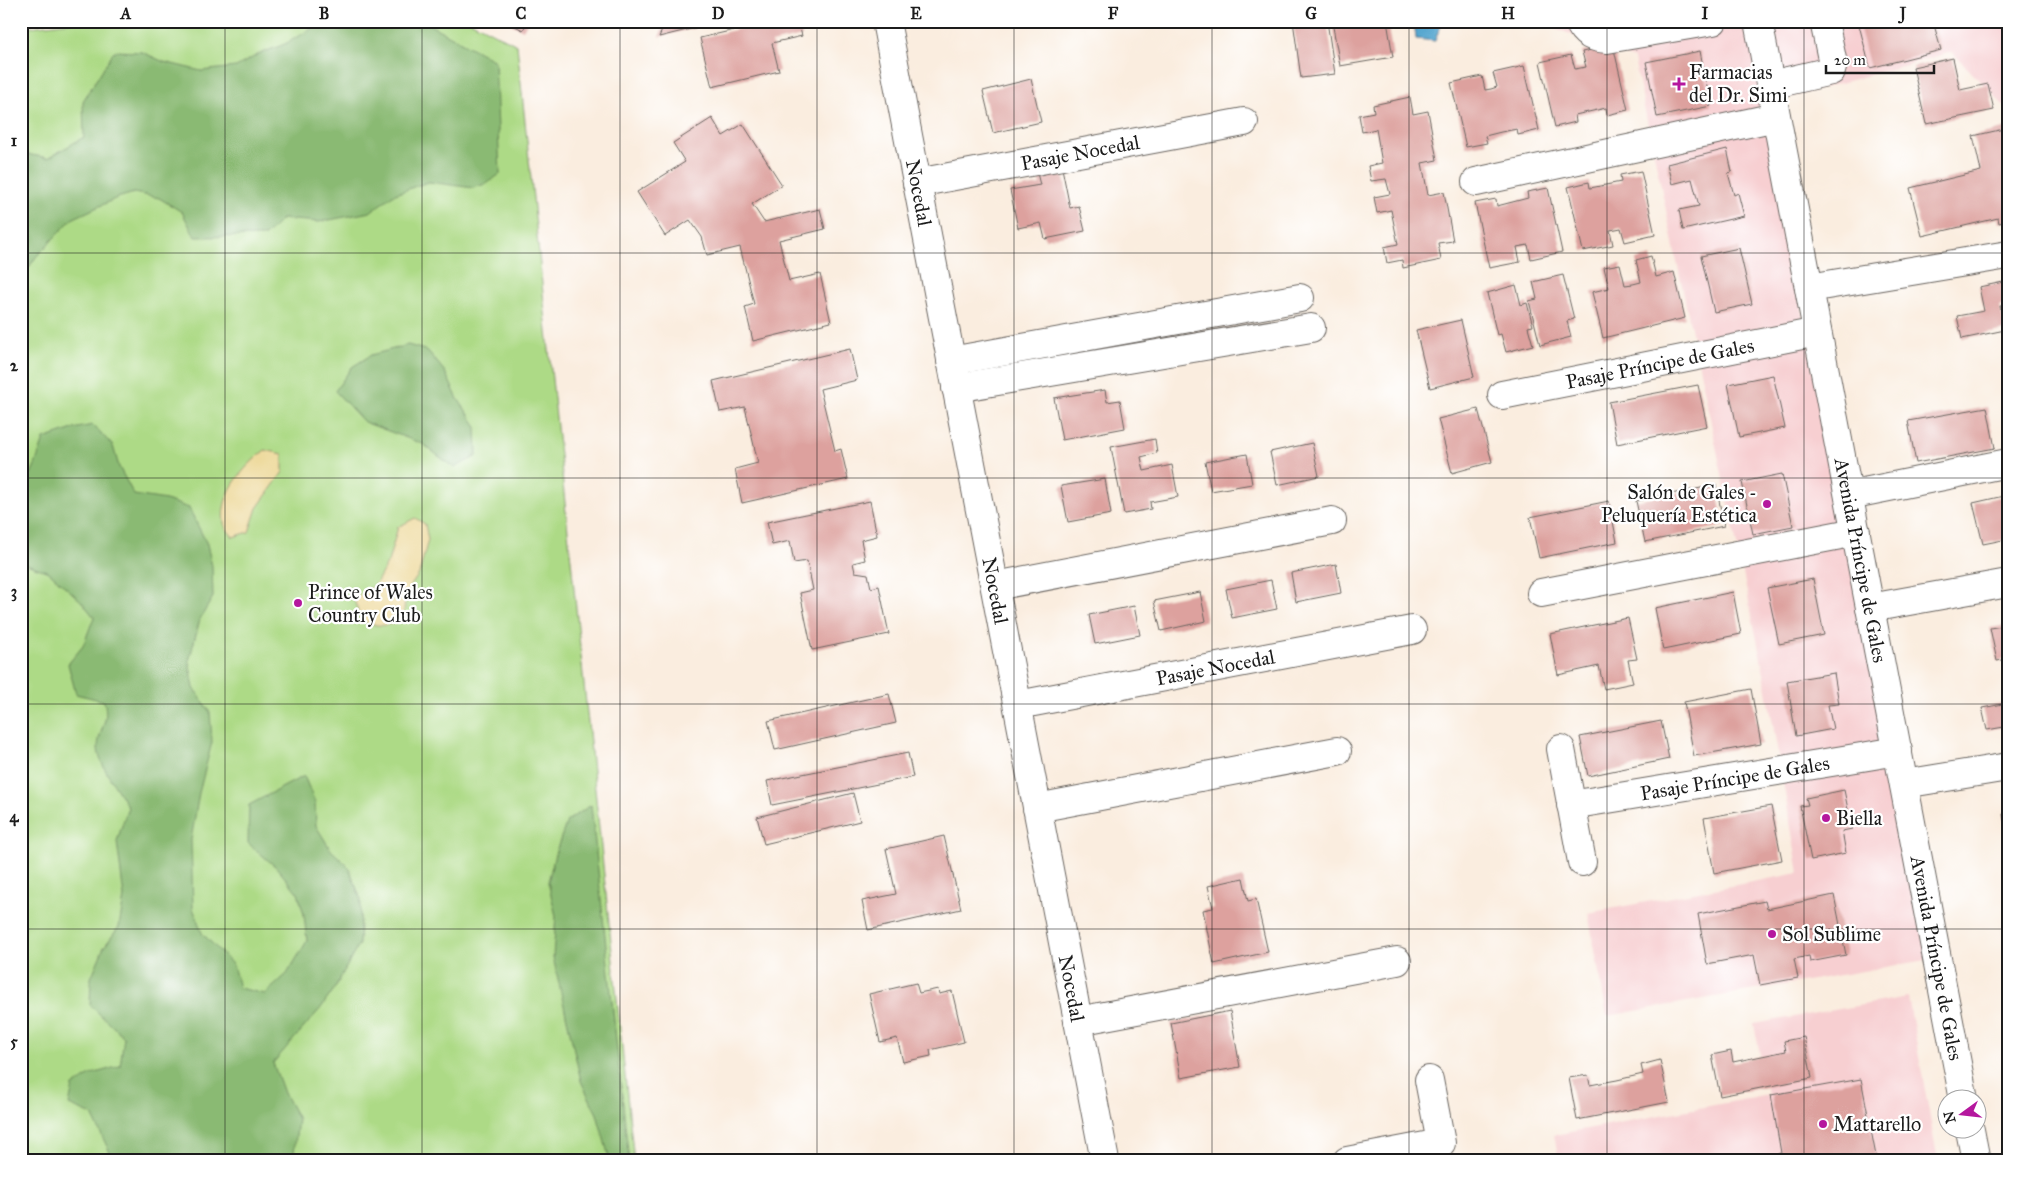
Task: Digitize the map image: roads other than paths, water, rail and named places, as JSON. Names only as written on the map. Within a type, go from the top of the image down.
[{"type":"street","name":"Nocedal","points":[[886,21],[1105,1161]]},
{"type":"street","points":[[1579,21],[1587,34],[1594,38],[1607,39],[1713,21]]},
{"type":"street","name":"Avenida Príncipe de Gales","points":[[1758,21],[1962,1090]]},
{"type":"street","points":[[1770,85],[1831,71],[1833,64],[1824,21]]},
{"type":"street","points":[[1476,182],[1776,118]]},
{"type":"street","name":"Pasaje Nocedal","points":[[917,183],[1244,122]]},
{"type":"street","points":[[1809,288],[2008,255]]},
{"type":"street","points":[[952,361],[1300,298]]},
{"type":"street","points":[[956,388],[1311,328]]},
{"type":"street","name":"Pasaje Príncipe de Gales","points":[[1502,395],[1818,332]]},
{"type":"street","points":[[1849,495],[2008,463]]},
{"type":"street","points":[[995,586],[1332,521]]},
{"type":"street","points":[[1541,593],[1856,532]]},
{"type":"street","points":[[1870,608],[2008,583]]},
{"type":"street","name":"Pasaje Nocedal","points":[[1018,705],[1412,630]]},
{"type":"street","points":[[1561,749],[1582,862]]},
{"type":"street","points":[[1038,808],[1338,751]]},
{"type":"street","name":"Pasaje Príncipe de Gales","points":[[1571,805],[1898,751]]},
{"type":"street","points":[[1904,784],[2008,767]]},
{"type":"street","points":[[1078,1021],[1397,961]]},
{"type":"street","points":[[1347,1161],[1441,1144],[1429,1080]]},
{"type":"street","points":[[1972,1140],[1976,1161]]},
{"type":"water","points":[[1414,21],[1442,21],[1435,41],[1416,39]]},
{"type":"place","name":"Farmacias del Dr. Simi","points":[[1679,84]]},
{"type":"place","name":"Salón de Gales - Peluquería Estética","points":[[1767,504]]},
{"type":"place","name":"Prince of Wales Country Club","points":[[298,603]]},
{"type":"place","name":"Biella","points":[[1826,818]]},
{"type":"place","name":"Sol Sublime","points":[[1772,934]]},
{"type":"place","name":"Mattarello","points":[[1823,1124]]}]
